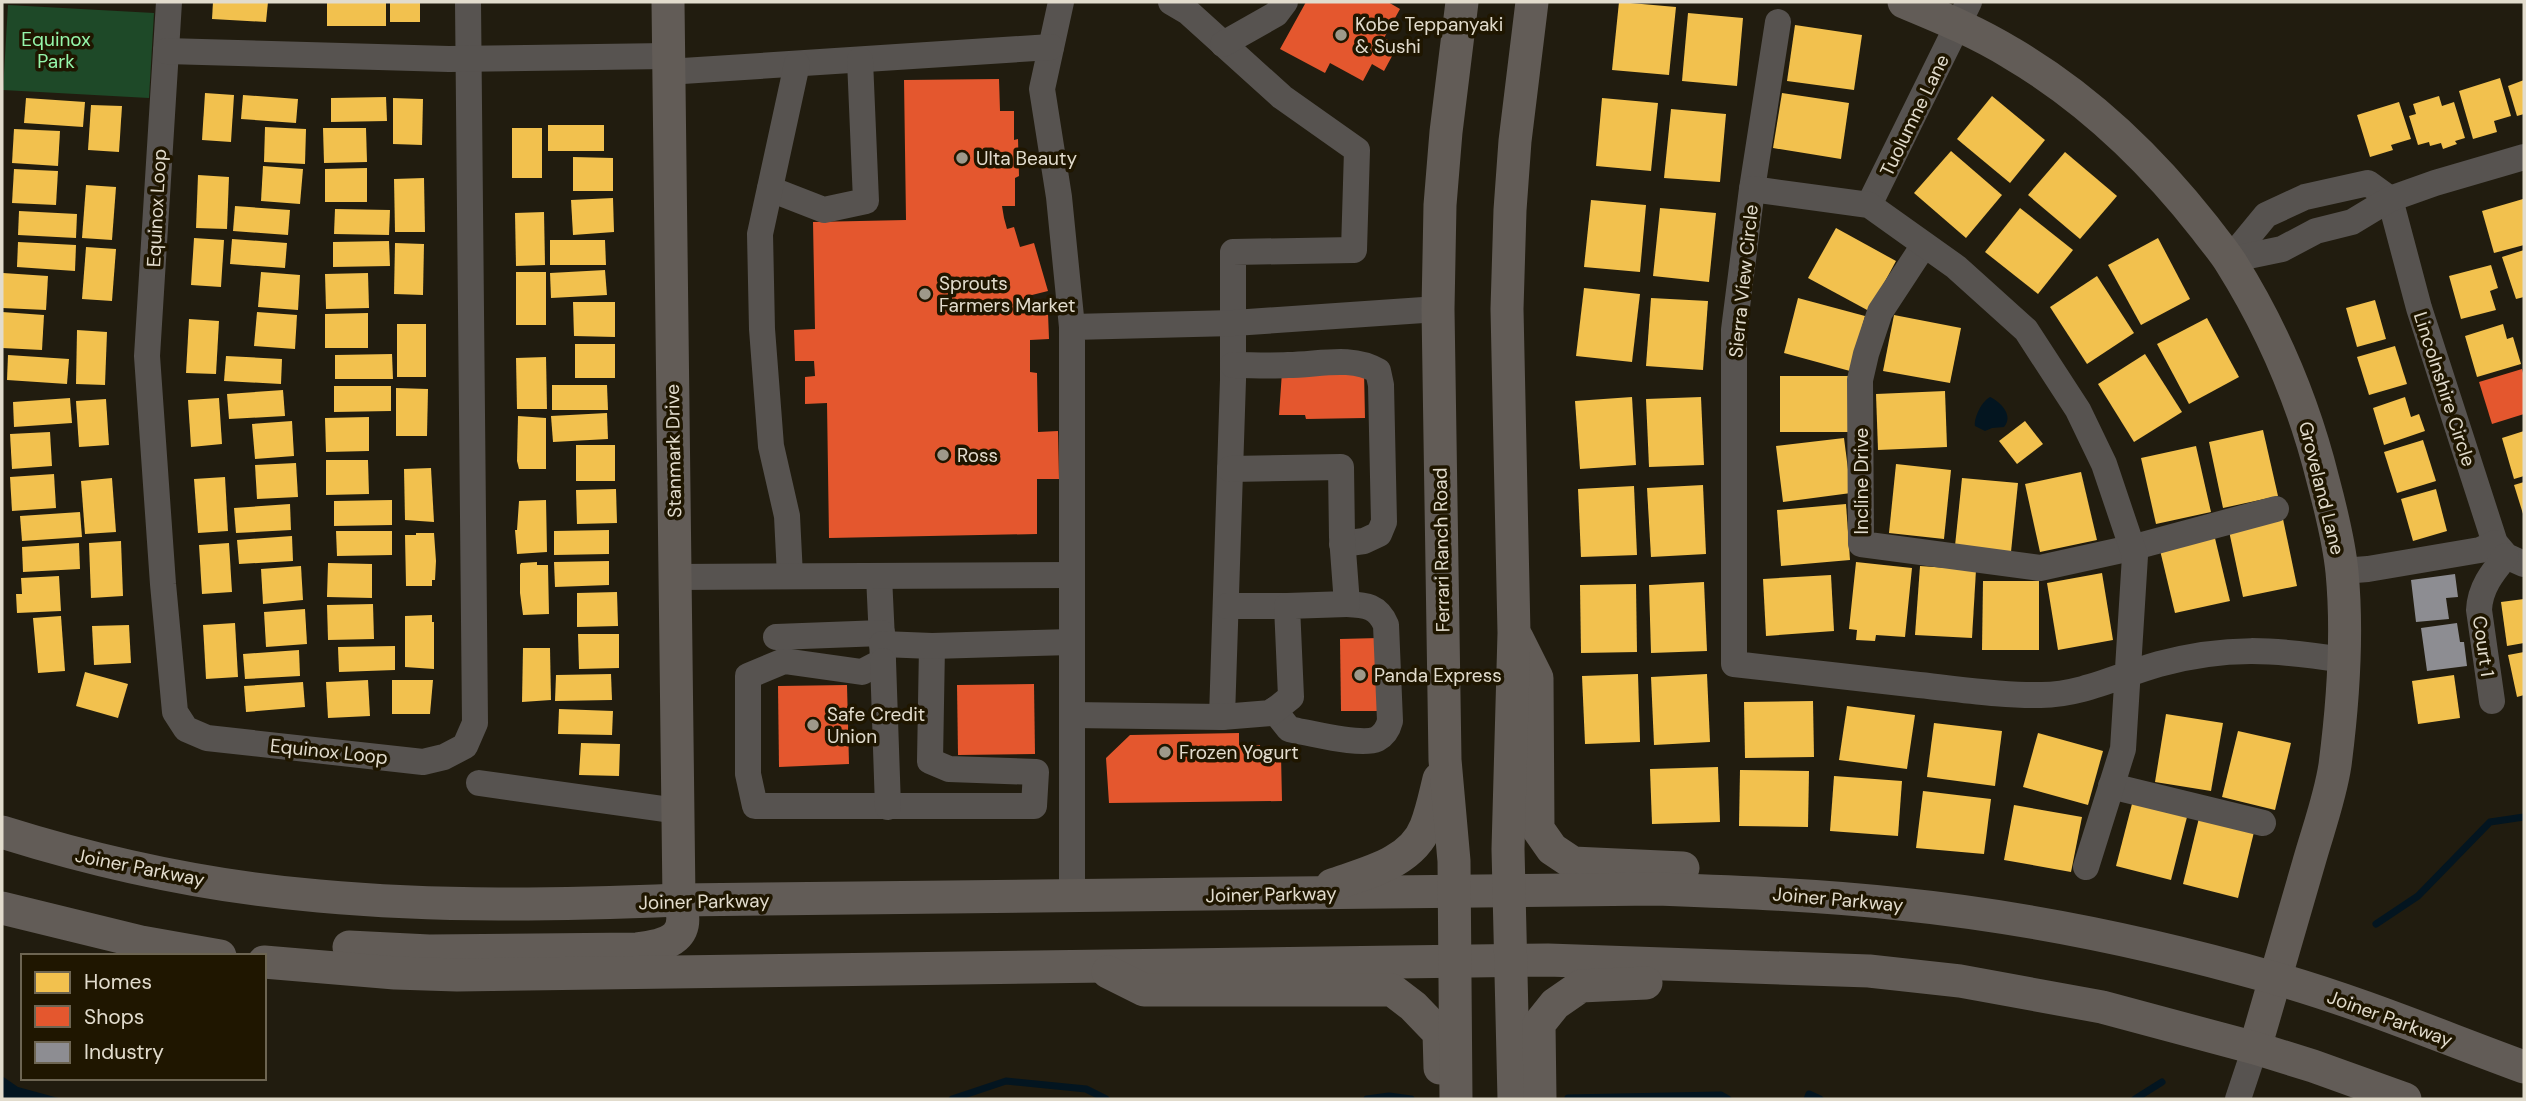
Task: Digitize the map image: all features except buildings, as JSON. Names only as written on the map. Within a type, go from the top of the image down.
[{"type":"main road","name":"Stanmark Drive","points":[[267,962],[338,947],[429,951],[601,951],[654,947],[666,944],[676,937],[683,925],[683,911],[679,900],[668,2]]},
{"type":"main road","name":"Ferrari Ranch Road","points":[[1456,1099],[1454,861],[1445,760],[1438,309],[1440,205],[1462,2]]},
{"type":"main road","points":[[1514,1099],[1508,844],[1514,633],[1507,309],[1515,141],[1532,2]]},
{"type":"main road","name":"Groveland Lane","points":[[1904,2],[1964,13],[2011,52],[2063,87],[2106,122],[2149,163],[2230,260],[2288,372],[2314,442],[2342,571],[2343,660],[2334,766],[2255,1048]]},
{"type":"main road","points":[[1514,633],[1537,678],[1538,829],[1552,849],[1573,863],[1830,874],[1868,901]]},
{"type":"main road","points":[[1308,894],[1388,865],[1409,850],[1425,829],[1445,760]]},
{"type":"main road","name":"Joiner Parkway","points":[[2,832],[61,850],[186,878],[318,897],[451,903],[565,905],[679,900],[1657,889],[1750,892],[1868,901],[2052,925],[2130,942],[2275,979],[2524,1067]]},
{"type":"main road","points":[[2,908],[141,942],[209,954]]},
{"type":"main road","points":[[267,962],[395,973],[457,975],[1511,960],[1869,971],[1960,981],[2102,1007],[2255,1048],[2405,1099]]},
{"type":"main road","points":[[1100,967],[1144,990],[1392,990],[1413,1006],[1439,1033],[1440,1099]]},
{"type":"main road","points":[[1541,1099],[1539,1024],[1555,1004],[1581,986],[1869,971]]},
{"type":"street","name":"Equinox Loop","points":[[169,2],[147,356],[175,712],[186,729],[206,738],[423,762],[444,757],[465,746],[475,723],[468,2]]},
{"type":"street","points":[[1061,2],[1042,89],[1059,197],[1072,327],[1072,897]]},
{"type":"street","points":[[1171,2],[1188,12],[1282,96],[1357,150],[1354,250],[1233,252],[1234,323],[1222,717]]},
{"type":"street","points":[[1223,44],[1276,14],[1285,2]]},
{"type":"street","name":"Tuolumne Lane","points":[[1870,205],[1964,13]]},
{"type":"street","points":[[1752,189],[1778,22]]},
{"type":"street","points":[[166,51],[667,64],[797,64],[1051,47]]},
{"type":"street","points":[[770,189],[824,210],[866,201],[860,60]]},
{"type":"street","points":[[789,576],[787,516],[771,446],[762,329],[760,234],[797,64]]},
{"type":"street","points":[[2230,260],[2281,249],[2316,232],[2352,222],[2390,199],[2435,183],[2524,158]]},
{"type":"street","points":[[2230,260],[2266,215],[2305,197],[2368,183],[2390,199]]},
{"type":"street","name":"Sierra View Circle","points":[[1752,189],[1870,205],[1956,267],[2026,330],[2078,410],[2105,464],[2135,556],[2128,674],[2083,689],[2042,695],[1958,689],[1734,664],[1734,330],[1752,189]]},
{"type":"street","points":[[2305,197],[2316,232]]},
{"type":"street","name":"Lincolnshire Circle","points":[[2390,199],[2419,308],[2508,554]]},
{"type":"street","name":"Incline Drive","points":[[1924,245],[1880,312],[1860,380],[1861,544],[2040,568],[2132,548]]},
{"type":"street","points":[[1072,327],[1234,323],[1438,309]]},
{"type":"street","points":[[1233,365],[1289,366],[1343,362],[1366,364],[1378,371],[1381,385],[1384,522],[1379,534],[1364,541],[1342,544]]},
{"type":"street","points":[[1230,469],[1341,467],[1342,544],[1347,604]]},
{"type":"street","points":[[2132,548],[2276,509]]},
{"type":"street","points":[[2342,571],[2480,550],[2508,554]]},
{"type":"street","name":"Court 1","points":[[2492,701],[2479,597],[2490,576],[2508,554]]},
{"type":"street","points":[[674,577],[1072,575]]},
{"type":"street","points":[[879,576],[888,807]]},
{"type":"street","points":[[1227,606],[1371,606],[1381,615],[1386,625],[1390,721],[1387,730],[1378,738],[1367,741],[1298,732],[1289,729],[1274,710]]},
{"type":"street","points":[[1072,715],[1222,717],[1271,713],[1291,697],[1287,606]]},
{"type":"street","points":[[776,637],[882,646],[1072,642]]},
{"type":"street","points":[[882,646],[862,672],[784,661],[748,676],[748,774],[755,806],[1034,806],[1036,772],[949,769],[930,761],[932,646]]},
{"type":"street","points":[[2086,867],[2123,749],[2128,674],[2192,656],[2245,650],[2290,651],[2343,660]]},
{"type":"street","points":[[480,783],[678,811]]},
{"type":"street","points":[[2111,786],[2263,823]]},
{"type":"street","name":"Groveland Lane","points":[[2238,1099],[2255,1048]]},
{"type":"green space","name":"Equinox Park","points":[[8,5],[154,13],[149,98],[3,90]]},
{"type":"water","points":[[1990,397],[2002,406],[2008,418],[2004,427],[1985,431],[1975,426],[1975,422],[1981,406]]},
{"type":"water","points":[[2,1076],[18,1087],[62,1099],[2,1099]]},
{"type":"waterway","points":[[2376,924],[2418,896],[2490,822],[2524,817]]},
{"type":"waterway","points":[[952,1099],[1006,1081],[1086,1089],[1106,1099]]},
{"type":"waterway","points":[[2135,1099],[2162,1082]]},
{"type":"waterway","points":[[1807,1099],[1809,1094],[1820,1099]]},
{"type":"waterway","points":[[1568,1098],[1721,1095],[1728,1099]]},
{"type":"waterway","points":[[1367,1099],[1389,1096],[1411,1099]]},
{"type":"place","name":"Kobe Teppanyaki & Sushi","points":[[1341,35]]},
{"type":"place","name":"Ulta Beauty","points":[[962,158]]},
{"type":"place","name":"Sprouts Farmers Market","points":[[925,294]]},
{"type":"place","name":"Ross","points":[[943,455]]},
{"type":"place","name":"Panda Express","points":[[1360,675]]},
{"type":"place","name":"Safe Credit Union","points":[[813,725]]},
{"type":"place","name":"Frozen Yogurt","points":[[1165,752]]}]
